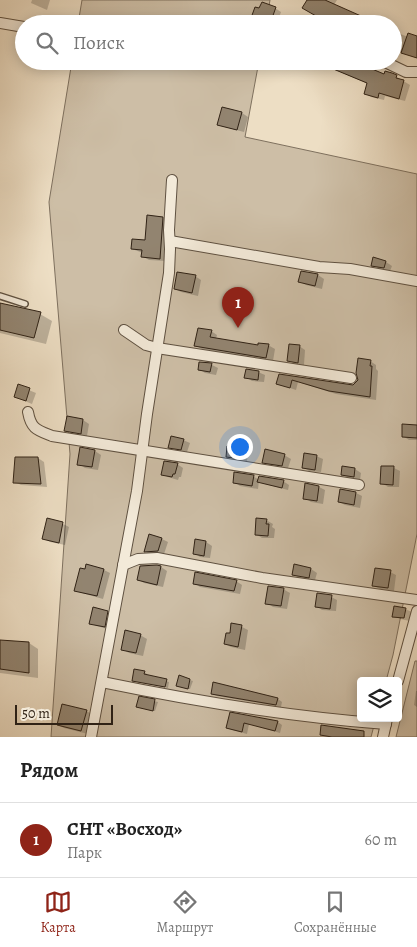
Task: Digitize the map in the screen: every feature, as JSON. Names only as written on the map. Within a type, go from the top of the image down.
[{"type":"street","points":[[0,23],[15,26]]},
{"type":"street","points":[[402,70],[417,72]]},
{"type":"street","points":[[91,737],[137,491],[169,273],[172,180]]},
{"type":"street","points":[[170,242],[417,281]]},
{"type":"street","points":[[124,330],[146,345],[157,348],[350,378]]},
{"type":"street","points":[[28,412],[30,424],[37,430],[52,436],[359,485]]},
{"type":"street","points":[[124,565],[138,559],[157,558],[262,578],[417,600]]},
{"type":"street","points":[[399,677],[417,612]]},
{"type":"street","points":[[102,682],[221,703],[357,721]]},
{"type":"street","points":[[383,737],[387,722]]},
{"type":"lane","points":[[0,296],[26,304]]},
{"type":"shaded area","points":[[82,0],[270,0],[268,15],[80,15]]},
{"type":"shaded area","points":[[71,70],[257,70],[245,137],[417,174],[417,534],[387,677],[357,677],[357,722],[375,722],[371,737],[51,737],[70,454],[49,202]]},
{"type":"shaded area","points":[[415,661],[417,661],[417,737],[396,737],[400,722],[402,722],[402,713]]},
{"type":"building","points":[[307,0],[325,0],[359,15],[314,15],[302,8]]},
{"type":"building","points":[[262,2],[276,7],[273,15],[252,15],[255,7],[259,8]]},
{"type":"building","points":[[408,33],[417,36],[417,58],[402,53]]},
{"type":"building","points":[[336,70],[374,70],[384,74],[385,71],[397,75],[396,78],[404,80],[399,99],[379,93],[378,98],[364,94],[367,83]]},
{"type":"building","points":[[222,107],[242,112],[237,130],[217,125]]},
{"type":"building","points":[[147,215],[163,217],[160,259],[141,257],[142,250],[131,249],[132,239],[145,240]]},
{"type":"building","points":[[373,257],[386,261],[384,268],[371,266]]},
{"type":"building","points":[[301,271],[318,274],[315,286],[298,282]]},
{"type":"building","points":[[177,272],[196,275],[192,293],[174,289]]},
{"type":"building","points":[[0,303],[41,312],[34,338],[0,330]]},
{"type":"building","points":[[198,328],[212,330],[210,337],[258,345],[258,343],[269,344],[266,358],[194,346]]},
{"type":"building","points":[[289,344],[300,345],[298,363],[287,361]]},
{"type":"building","points":[[358,358],[371,360],[370,397],[329,391],[292,380],[290,388],[276,384],[279,374],[353,385],[358,380],[356,373]]},
{"type":"building","points":[[199,362],[212,363],[210,372],[198,370]]},
{"type":"building","points":[[246,369],[259,371],[258,380],[244,378]]},
{"type":"building","points":[[18,384],[30,388],[26,401],[14,397]]},
{"type":"building","points":[[67,416],[83,419],[81,434],[64,431]]},
{"type":"building","points":[[402,424],[417,425],[417,438],[402,437]]},
{"type":"building","points":[[171,436],[184,439],[181,450],[168,448]]},
{"type":"building","points":[[227,446],[242,447],[241,459],[226,457]]},
{"type":"building","points":[[80,447],[95,450],[92,467],[77,465]]},
{"type":"building","points":[[265,449],[285,454],[282,466],[262,463]]},
{"type":"building","points":[[304,453],[317,455],[315,470],[302,468]]},
{"type":"building","points":[[15,457],[38,457],[41,484],[13,483]]},
{"type":"building","points":[[164,461],[178,463],[175,474],[172,477],[161,475]]},
{"type":"building","points":[[342,466],[355,468],[354,477],[341,475]]},
{"type":"building","points":[[381,466],[394,466],[393,485],[380,484]]},
{"type":"building","points":[[234,472],[254,475],[252,486],[233,483]]},
{"type":"building","points":[[259,476],[284,480],[282,488],[257,482]]},
{"type":"building","points":[[305,483],[319,486],[317,501],[303,499]]},
{"type":"building","points":[[340,489],[356,492],[354,505],[338,502]]},
{"type":"building","points":[[47,518],[63,522],[59,543],[42,539]]},
{"type":"building","points":[[256,518],[267,519],[266,524],[269,524],[268,536],[255,535]]},
{"type":"building","points":[[149,534],[162,538],[158,551],[144,552]]},
{"type":"building","points":[[195,539],[206,541],[204,556],[193,554]]},
{"type":"building","points":[[86,564],[104,569],[97,596],[74,591],[80,568],[85,569]]},
{"type":"building","points":[[294,564],[311,568],[309,578],[292,575]]},
{"type":"building","points":[[140,566],[161,566],[157,585],[137,580]]},
{"type":"building","points":[[375,568],[391,570],[388,588],[372,586]]},
{"type":"building","points":[[195,572],[237,580],[234,591],[193,584]]},
{"type":"building","points":[[268,586],[284,588],[281,606],[265,604]]},
{"type":"building","points":[[317,593],[332,595],[330,609],[315,607]]},
{"type":"building","points":[[394,606],[406,608],[404,618],[392,617]]},
{"type":"building","points":[[93,607],[108,611],[105,627],[89,624]]},
{"type":"building","points":[[231,623],[242,625],[238,647],[224,644],[226,633],[230,633]]},
{"type":"building","points":[[125,630],[141,634],[136,653],[121,650]]},
{"type":"building","points":[[0,640],[29,642],[29,673],[0,669]]},
{"type":"building","points":[[134,669],[145,671],[144,674],[167,679],[165,687],[132,681]]},
{"type":"building","points":[[179,675],[190,679],[188,689],[176,686]]},
{"type":"building","points":[[213,682],[278,698],[276,705],[211,694]]},
{"type":"building","points":[[139,696],[155,699],[153,711],[136,707]]},
{"type":"building","points":[[62,704],[87,710],[81,731],[57,725]]},
{"type":"building","points":[[230,712],[278,721],[275,731],[244,723],[242,732],[226,728]]},
{"type":"building","points":[[321,725],[364,731],[364,737],[320,735]]},
{"type":"place","name":"СНТ «Восход»","points":[[238,328]]}]
